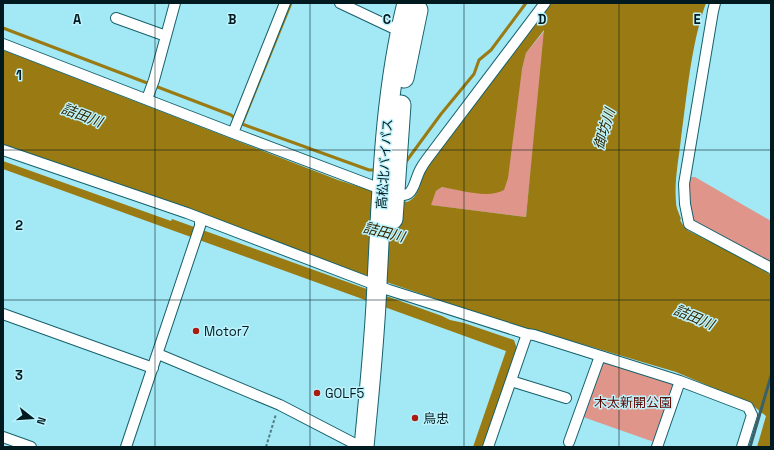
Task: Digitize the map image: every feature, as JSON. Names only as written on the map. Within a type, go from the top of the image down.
[{"type":"highway","name":"高松北バイパス","points":[[392,134],[419,3]]},
{"type":"highway","name":"高松北バイパス","points":[[364,447],[383,288],[392,134],[392,74],[405,11]]},
{"type":"highway","name":"高松北バイパス","points":[[378,447],[381,312]]},
{"type":"street","points":[[148,95],[154,80],[174,3]]},
{"type":"street","points":[[235,130],[285,3]]},
{"type":"street","points":[[340,3],[393,28],[405,11]]},
{"type":"street","points":[[3,44],[148,95],[400,196],[408,195],[412,190],[420,169],[427,159],[545,3]]},
{"type":"street","points":[[715,3],[712,11],[685,178],[685,204],[689,224],[771,268]]},
{"type":"street","points":[[116,18],[166,36]]},
{"type":"street","points":[[3,150],[383,288],[680,381],[748,407],[752,415],[742,447]]},
{"type":"street","points":[[126,447],[196,239],[200,222]]},
{"type":"street","points":[[3,314],[153,368]]},
{"type":"street","points":[[488,447],[527,334]]},
{"type":"street","points":[[158,354],[279,405],[361,447]]},
{"type":"street","points":[[570,442],[600,356]]},
{"type":"street","points":[[511,381],[566,398]]},
{"type":"street","points":[[657,447],[680,381]]},
{"type":"street","points":[[3,437],[28,446]]},
{"type":"path","points":[[266,447],[279,405]]},
{"type":"green space","points":[[545,30],[526,217],[430,205],[436,191],[442,187],[481,193],[526,53]]},
{"type":"green space","points":[[687,177],[695,177],[771,221],[771,263],[691,219]]},
{"type":"green space","name":"木太新開公園","points":[[603,359],[675,383],[654,442],[583,417]]},
{"type":"water","points":[[551,3],[706,3],[697,35],[690,70],[677,170],[676,204],[681,219],[680,220],[684,227],[689,231],[740,257],[771,275],[771,447],[757,447],[766,416],[751,404],[676,372],[531,329],[529,330],[397,286],[3,145],[3,50],[338,180],[407,202],[415,197],[424,169]],"holes":[[[544,30],[526,217],[431,205],[436,191],[442,187],[482,194],[497,193],[504,190],[508,178],[522,69],[526,53]]]},
{"type":"water","points":[[3,161],[171,221],[172,219],[450,320],[464,323],[514,340],[517,349],[483,447],[473,447],[506,351],[3,169]]},
{"type":"waterway","points":[[242,124],[291,3]]},
{"type":"waterway","points":[[405,163],[441,114],[474,74],[479,60],[491,50],[526,3]]},
{"type":"waterway","points":[[3,28],[231,115],[242,124],[369,170],[377,170]]},
{"type":"railway","points":[[750,447],[771,376]]},
{"type":"place","name":"Motor7","points":[[196,331]]},
{"type":"place","name":"GOLF5","points":[[317,393]]},
{"type":"place","name":"鳥忠","points":[[415,418]]},
{"type":"water label","name":"詰田川","points":[[82,115]]},
{"type":"water label","name":"御坊川","points":[[604,129]]},
{"type":"water label","name":"詰田川","points":[[384,232]]},
{"type":"water label","name":"詰田川","points":[[694,317]]}]
